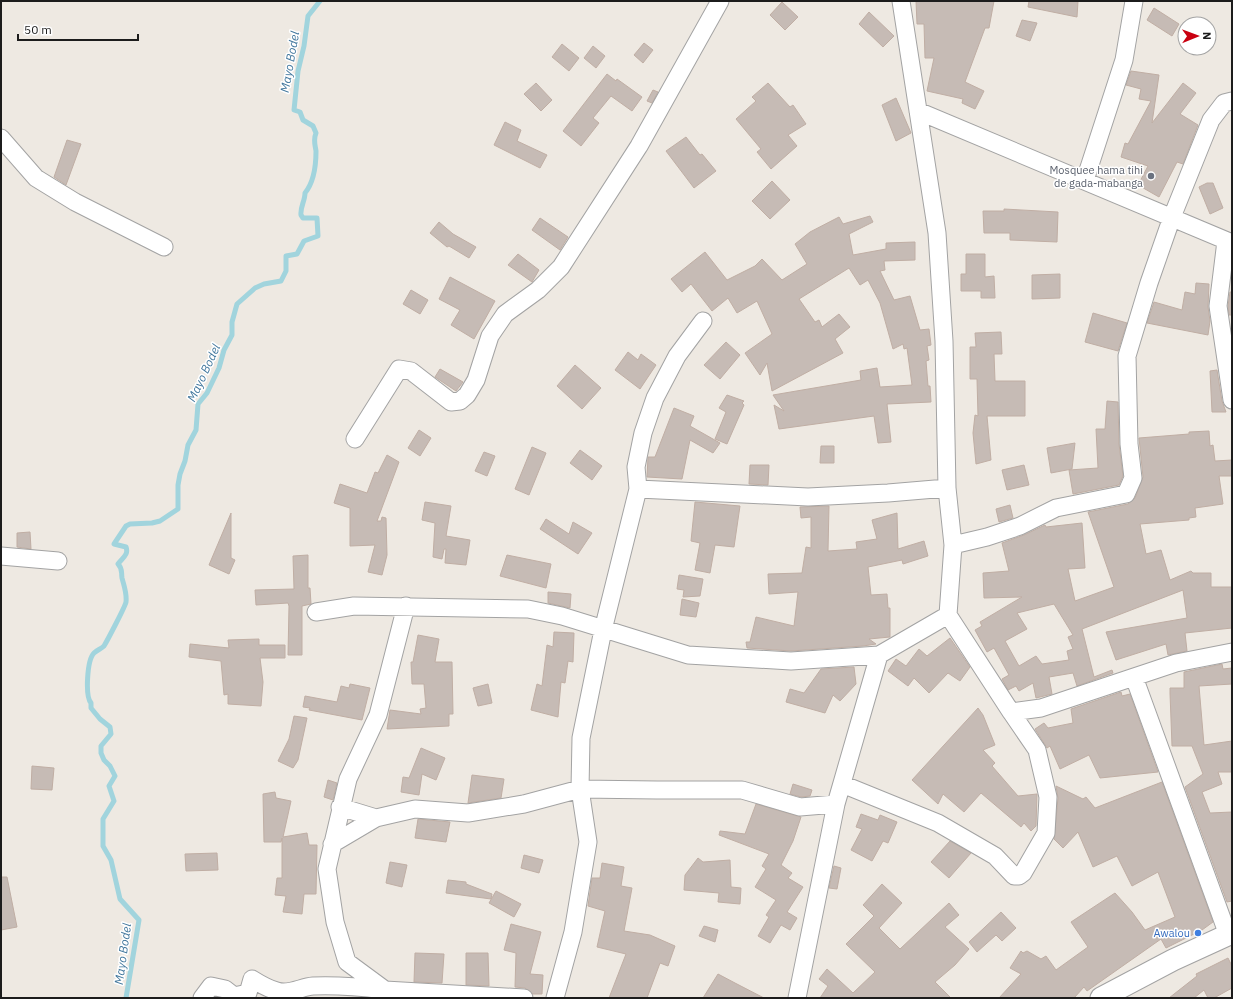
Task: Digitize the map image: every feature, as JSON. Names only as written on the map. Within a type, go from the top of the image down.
[{"type":"street","points":[[355,439],[399,369],[411,371],[451,402],[460,401],[467,395],[476,380],[490,336],[505,314],[538,290],[561,267],[639,146],[720,1]]},
{"type":"street","points":[[842,784],[938,823],[995,856],[1014,876],[1019,876],[1024,873],[1046,833],[1048,798],[1037,750],[948,615],[953,545],[947,488],[944,341],[937,233],[902,1]]},
{"type":"street","points":[[1085,180],[1124,60],[1134,1]]},
{"type":"street","points":[[953,545],[987,537],[1020,526],[1056,508],[1126,494],[1133,478],[1128,444],[1127,356],[1149,283],[1172,217],[1212,120],[1224,103],[1232,101]]},
{"type":"street","points":[[918,111],[1085,180],[1229,242],[1218,306],[1232,400]]},
{"type":"street","points":[[1,138],[36,178],[75,202],[164,247]]},
{"type":"street","points":[[555,998],[573,932],[588,842],[580,789],[581,738],[603,630],[638,489],[636,467],[642,434],[655,398],[677,356],[702,321]]},
{"type":"street","points":[[638,489],[808,497],[947,488]]},
{"type":"street","points":[[1,556],[58,561]]},
{"type":"street","points":[[316,612],[354,606],[528,609],[562,616],[603,630],[688,655],[791,661],[880,655],[948,615]]},
{"type":"street","points":[[384,990],[346,962],[335,922],[326,868],[348,779],[378,715],[406,606]]},
{"type":"street","points":[[1011,712],[1041,708],[1176,664],[1232,652]]},
{"type":"street","points":[[797,998],[836,804],[880,655]]},
{"type":"street","points":[[1101,998],[1173,960],[1230,934],[1134,677]]},
{"type":"street","points":[[332,844],[376,818],[415,808],[468,813],[524,804],[580,789],[742,790],[800,807],[836,804]]},
{"type":"street","points":[[340,807],[376,818]]},
{"type":"street","points":[[202,998],[211,986],[225,989],[234,996],[248,993],[252,979],[278,992],[319,986],[351,986],[384,990],[524,998]]},
{"type":"building","points":[[916,1],[994,1],[989,28],[985,28],[965,82],[984,91],[975,109],[962,103],[963,99],[927,91],[934,58],[925,58],[924,24],[917,24]]},
{"type":"building","points":[[1029,1],[1078,1],[1077,17],[1028,7]]},
{"type":"building","points":[[782,2],[798,17],[785,30],[770,15]]},
{"type":"building","points":[[1154,8],[1177,23],[1177,27],[1172,36],[1147,20]]},
{"type":"building","points":[[869,12],[894,36],[883,47],[859,24]]},
{"type":"building","points":[[1022,20],[1037,23],[1030,41],[1016,36]]},
{"type":"building","points":[[644,43],[653,50],[643,63],[634,55]]},
{"type":"building","points":[[562,44],[579,58],[569,71],[552,57]]},
{"type":"building","points":[[593,46],[605,56],[596,68],[584,58]]},
{"type":"building","points":[[1131,71],[1159,75],[1152,123],[1183,83],[1196,93],[1180,114],[1198,125],[1183,164],[1177,162],[1159,197],[1138,185],[1148,166],[1121,157],[1125,143],[1128,144],[1151,101],[1139,99],[1141,89],[1126,85]]},
{"type":"building","points":[[607,74],[616,81],[617,79],[642,97],[632,111],[611,96],[593,118],[599,123],[581,146],[563,131]]},
{"type":"building","points":[[536,83],[552,100],[541,111],[524,94]]},
{"type":"building","points":[[768,83],[790,107],[793,105],[806,124],[788,135],[797,146],[771,169],[757,152],[761,149],[736,119],[756,101],[752,97]]},
{"type":"building","points":[[653,90],[658,92],[652,103],[647,101]]},
{"type":"building","points":[[896,98],[911,133],[896,141],[882,105]]},
{"type":"building","points":[[505,122],[521,130],[517,141],[547,155],[540,168],[494,145]]},
{"type":"building","points":[[686,137],[700,155],[702,154],[716,171],[694,188],[666,151]]},
{"type":"building","points":[[67,140],[81,144],[66,185],[54,177]]},
{"type":"building","points":[[772,181],[790,200],[770,219],[752,201]]},
{"type":"building","points":[[1207,183],[1213,183],[1223,208],[1210,214],[1199,187]]},
{"type":"building","points":[[1004,209],[1058,212],[1057,242],[1010,240],[1010,233],[984,233],[983,211],[1004,211]]},
{"type":"building","points":[[870,216],[873,222],[849,234],[853,255],[886,249],[886,243],[915,242],[915,260],[884,261],[885,270],[880,271],[894,300],[910,296],[920,330],[929,329],[931,345],[927,346],[929,360],[926,361],[931,402],[887,404],[891,442],[878,443],[874,416],[779,429],[774,405],[784,411],[773,395],[861,380],[860,371],[877,368],[880,387],[912,385],[907,348],[904,349],[903,344],[893,349],[880,303],[868,280],[860,285],[849,268],[799,299],[815,322],[819,320],[822,327],[839,314],[850,327],[835,339],[843,353],[772,391],[767,363],[760,375],[745,353],[772,334],[757,301],[737,313],[728,298],[712,311],[691,284],[682,292],[671,279],[705,252],[727,280],[755,266],[762,259],[782,280],[807,264],[795,244],[810,232],[839,217],[843,224]]},
{"type":"building","points":[[540,218],[568,237],[560,250],[532,230]]},
{"type":"building","points":[[439,222],[453,234],[476,247],[469,258],[449,246],[447,247],[430,233]]},
{"type":"building","points":[[518,254],[539,270],[532,282],[508,265]]},
{"type":"building","points":[[966,254],[985,254],[985,277],[994,276],[995,298],[981,298],[981,291],[961,291],[961,274],[966,274]]},
{"type":"building","points":[[1060,274],[1060,298],[1032,299],[1032,275]]},
{"type":"building","points":[[450,277],[495,301],[474,339],[451,325],[460,310],[439,299]]},
{"type":"building","points":[[1196,283],[1209,284],[1208,307],[1210,321],[1208,335],[1147,323],[1154,302],[1182,310],[1185,292],[1195,294]]},
{"type":"building","points":[[411,290],[428,300],[420,314],[403,304]]},
{"type":"building","points":[[1230,292],[1232,292],[1232,315],[1229,315],[1228,306]]},
{"type":"building","points":[[1093,313],[1127,323],[1118,351],[1085,342]]},
{"type":"building","points":[[1001,332],[1002,354],[994,354],[995,381],[1025,381],[1025,416],[987,416],[991,460],[976,464],[973,433],[975,415],[978,416],[977,379],[970,379],[970,347],[976,347],[975,333]]},
{"type":"building","points":[[726,342],[740,355],[720,379],[704,365]]},
{"type":"building","points":[[628,352],[638,360],[641,354],[656,365],[640,389],[615,370]]},
{"type":"building","points":[[575,365],[601,388],[582,409],[557,386]]},
{"type":"building","points":[[440,369],[463,382],[456,391],[435,377]]},
{"type":"building","points":[[1217,370],[1222,401],[1226,412],[1212,412],[1210,371]]},
{"type":"building","points":[[727,395],[744,401],[742,403],[744,405],[727,444],[715,439],[726,412],[719,408]]},
{"type":"building","points":[[1107,401],[1118,402],[1119,444],[1123,476],[1119,485],[1073,494],[1069,470],[1098,468],[1096,429],[1105,429]]},
{"type":"building","points":[[674,408],[694,416],[690,426],[720,443],[713,453],[690,440],[682,479],[647,477],[648,457],[655,457]]},
{"type":"building","points":[[419,430],[431,438],[420,456],[408,448]]},
{"type":"building","points":[[1209,431],[1210,446],[1213,445],[1215,461],[1232,460],[1232,476],[1219,476],[1223,504],[1195,508],[1196,517],[1189,518],[1189,520],[1140,524],[1146,554],[1161,550],[1170,580],[1191,571],[1193,573],[1211,573],[1211,587],[1232,587],[1232,628],[1185,633],[1187,651],[1168,655],[1166,644],[1116,660],[1106,632],[1187,618],[1183,590],[1082,629],[1094,677],[1112,670],[1113,673],[1077,686],[1073,673],[1049,677],[1052,694],[1036,698],[1033,683],[1019,691],[1016,686],[1008,690],[1002,679],[1009,675],[994,648],[987,652],[975,630],[982,626],[980,622],[1022,597],[984,598],[983,573],[1009,571],[1002,543],[1045,525],[1046,527],[1082,523],[1085,568],[1068,569],[1075,601],[1114,587],[1088,512],[1128,504],[1135,498],[1143,477],[1139,438],[1189,434],[1189,432]],"holes":[[[1054,604],[1073,635],[1068,637],[1073,649],[1067,651],[1069,660],[1042,664],[1036,656],[1019,666],[1005,641],[1027,629],[1017,613]]]},
{"type":"building","points":[[1075,443],[1072,469],[1051,473],[1047,448]]},
{"type":"building","points":[[821,446],[834,446],[834,463],[820,463]]},
{"type":"building","points":[[532,447],[546,453],[529,495],[515,489]]},
{"type":"building","points":[[580,450],[602,466],[592,480],[570,463]]},
{"type":"building","points":[[484,452],[495,456],[487,476],[475,471]]},
{"type":"building","points":[[387,455],[399,462],[377,521],[381,521],[382,517],[386,518],[387,555],[382,575],[368,572],[375,545],[350,546],[350,508],[334,503],[340,484],[367,493],[375,472],[378,473]]},
{"type":"building","points":[[750,465],[769,465],[768,485],[749,484]]},
{"type":"building","points":[[1024,465],[1029,485],[1007,490],[1002,470]]},
{"type":"building","points":[[425,502],[451,506],[446,536],[470,540],[466,565],[445,563],[446,549],[444,549],[442,559],[433,557],[435,523],[422,520]]},
{"type":"building","points":[[695,502],[740,506],[734,547],[715,545],[710,573],[695,570],[700,543],[691,541]]},
{"type":"building","points":[[1010,505],[1013,518],[999,522],[996,509]]},
{"type":"building","points":[[829,506],[828,551],[857,549],[856,542],[877,539],[872,520],[897,513],[898,549],[924,541],[928,556],[903,564],[902,560],[868,567],[871,595],[887,594],[888,608],[890,608],[890,637],[869,639],[876,644],[863,646],[791,651],[747,648],[746,642],[750,642],[756,617],[794,626],[798,592],[769,594],[768,574],[802,573],[806,547],[811,548],[811,517],[801,518],[800,507]]},
{"type":"building","points":[[231,513],[231,558],[235,560],[229,574],[209,565]]},
{"type":"building","points":[[546,519],[569,534],[573,522],[592,533],[578,554],[540,529]]},
{"type":"building","points":[[30,532],[31,549],[17,547],[17,533]]},
{"type":"building","points":[[308,555],[308,588],[310,588],[311,604],[302,606],[302,655],[288,655],[288,603],[256,605],[255,590],[294,589],[293,556]]},
{"type":"building","points":[[507,555],[551,564],[546,588],[500,576]]},
{"type":"building","points":[[679,575],[703,579],[700,596],[683,597],[684,590],[677,589]]},
{"type":"building","points":[[548,592],[571,594],[570,608],[548,603]]},
{"type":"building","points":[[682,599],[699,603],[696,617],[680,615]]},
{"type":"building","points":[[554,632],[574,633],[573,662],[568,661],[565,683],[561,682],[558,717],[531,710],[537,684],[542,686],[547,645],[553,647]]},
{"type":"building","points":[[418,635],[439,639],[435,662],[452,662],[453,714],[449,714],[449,726],[387,729],[390,710],[421,714],[420,709],[426,708],[424,684],[412,684],[411,662],[413,662]]},
{"type":"building","points":[[950,638],[970,667],[960,681],[948,673],[929,693],[914,678],[908,686],[888,671],[896,659],[906,666],[919,649],[927,656]]},
{"type":"building","points":[[259,639],[259,645],[285,645],[285,658],[260,658],[263,682],[261,706],[228,704],[228,694],[224,695],[221,661],[189,657],[190,644],[229,648],[228,640]]},
{"type":"building","points":[[1222,664],[1223,669],[1232,668],[1232,684],[1199,686],[1204,745],[1232,741],[1232,772],[1218,772],[1222,784],[1202,792],[1210,813],[1232,812],[1232,901],[1227,902],[1185,787],[1203,774],[1192,746],[1172,746],[1170,693],[1170,688],[1184,688],[1184,672]]},
{"type":"building","points":[[854,667],[856,684],[840,701],[833,695],[825,713],[786,702],[790,689],[804,693],[821,669]]},
{"type":"building","points":[[350,684],[370,688],[362,720],[309,710],[310,708],[303,707],[305,696],[337,702],[341,686],[349,688]]},
{"type":"building","points":[[488,684],[492,703],[478,706],[473,688]]},
{"type":"building","points":[[1121,692],[1122,696],[1130,694],[1158,772],[1100,778],[1089,755],[1060,769],[1050,746],[1047,748],[1035,729],[1044,723],[1048,728],[1073,723],[1071,709]]},
{"type":"building","points":[[978,708],[983,715],[995,745],[983,750],[995,763],[992,766],[1018,796],[1037,794],[1036,826],[1031,831],[1024,823],[1021,827],[981,793],[964,812],[943,794],[938,804],[912,780]]},
{"type":"building","points":[[294,716],[307,718],[298,760],[293,768],[278,761],[289,739]]},
{"type":"building","points":[[421,748],[445,758],[436,780],[422,774],[419,795],[401,792],[403,777],[409,778]]},
{"type":"building","points":[[32,766],[54,768],[52,790],[31,789]]},
{"type":"building","points":[[472,775],[504,779],[501,798],[468,803]]},
{"type":"building","points":[[328,780],[337,783],[333,800],[324,797]]},
{"type":"building","points":[[1162,782],[1213,922],[1202,930],[1166,948],[1161,939],[1087,991],[1084,987],[1074,998],[999,998],[1021,974],[1010,968],[1021,951],[1023,953],[1027,951],[1041,959],[1046,956],[1056,970],[1088,947],[1071,922],[1115,893],[1132,912],[1145,930],[1175,917],[1158,872],[1132,886],[1117,856],[1093,867],[1078,832],[1063,848],[1054,839],[1058,798],[1056,786],[1083,799],[1086,797],[1095,808]]},
{"type":"building","points":[[793,784],[812,790],[810,796],[801,797],[790,794]]},
{"type":"building","points":[[275,792],[276,798],[291,801],[283,837],[307,833],[309,845],[317,845],[316,894],[304,894],[302,914],[283,912],[286,896],[275,895],[277,878],[282,878],[282,838],[281,842],[264,842],[263,794]]},
{"type":"building","points":[[756,804],[801,817],[793,841],[781,865],[792,873],[788,878],[803,887],[787,912],[797,918],[790,930],[781,925],[770,943],[758,936],[769,917],[766,915],[776,900],[755,887],[766,869],[762,866],[769,854],[719,835],[720,831],[745,834]]},
{"type":"building","points":[[861,814],[878,820],[880,815],[897,822],[888,843],[883,841],[872,861],[851,850],[862,829],[856,827]]},
{"type":"building","points":[[418,819],[450,822],[446,842],[415,838]]},
{"type":"building","points":[[950,841],[971,853],[949,878],[931,862]]},
{"type":"building","points":[[217,853],[218,870],[186,871],[185,854]]},
{"type":"building","points":[[524,855],[543,860],[539,873],[521,868]]},
{"type":"building","points":[[698,858],[703,862],[730,860],[731,887],[741,888],[740,904],[718,902],[719,893],[684,890],[685,875]]},
{"type":"building","points":[[390,862],[407,865],[402,887],[386,883]]},
{"type":"building","points":[[602,863],[624,867],[621,886],[632,888],[624,931],[650,935],[675,946],[668,966],[660,963],[647,998],[609,998],[626,954],[597,947],[605,911],[588,906],[592,878],[600,878]]},
{"type":"building","points":[[834,866],[841,868],[837,889],[829,888]]},
{"type":"building","points":[[1,877],[7,877],[17,927],[1,930]]},
{"type":"building","points":[[448,880],[466,882],[466,884],[492,894],[491,899],[446,893]]},
{"type":"building","points":[[882,884],[902,903],[879,928],[900,949],[949,903],[959,915],[945,927],[969,949],[955,965],[935,982],[951,998],[820,998],[828,986],[819,979],[827,969],[853,993],[875,972],[846,944],[874,916],[863,905]]},
{"type":"building","points":[[496,891],[521,904],[514,917],[489,903]]},
{"type":"building","points":[[1001,912],[1016,928],[1002,941],[996,935],[977,952],[969,942]]},
{"type":"building","points":[[511,924],[541,932],[530,974],[543,975],[542,994],[533,994],[525,988],[515,987],[516,953],[504,950]]},
{"type":"building","points":[[704,926],[718,930],[715,942],[699,936]]},
{"type":"building","points":[[415,953],[444,954],[442,983],[414,982]]},
{"type":"building","points":[[466,953],[488,953],[489,986],[466,985]]},
{"type":"building","points":[[1228,958],[1232,966],[1232,988],[1214,998],[1208,998],[1204,990],[1194,998],[1169,998],[1197,976],[1196,974]]},
{"type":"building","points":[[718,974],[735,983],[764,998],[703,998]]},
{"type":"waterway","name":"Mayo Bodel","points":[[126,998],[139,920],[120,899],[111,860],[103,846],[103,819],[114,801],[109,786],[115,776],[101,753],[101,746],[111,734],[110,727],[100,719],[91,708],[87,686],[88,670],[94,653],[104,646],[126,602],[126,593],[121,569],[118,564],[126,554],[127,550],[126,547],[114,544],[126,526],[130,524],[160,521],[178,509],[178,485],[180,474],[185,461],[188,445],[196,430],[198,404],[207,393],[219,368],[224,350],[232,335],[232,322],[237,304],[255,288],[264,284],[281,281],[286,271],[286,256],[297,254],[304,241],[318,236],[317,218],[303,218],[301,215],[305,193],[311,184],[314,173],[316,162],[314,140],[316,133],[313,126],[303,120],[300,112],[294,110],[298,71],[304,46],[308,16],[320,1]]},
{"type":"place","name":"Mosquee hama tihi de gada-mabanga","points":[[1151,176]]},
{"type":"place","name":"Awalou","points":[[1198,933]]}]
